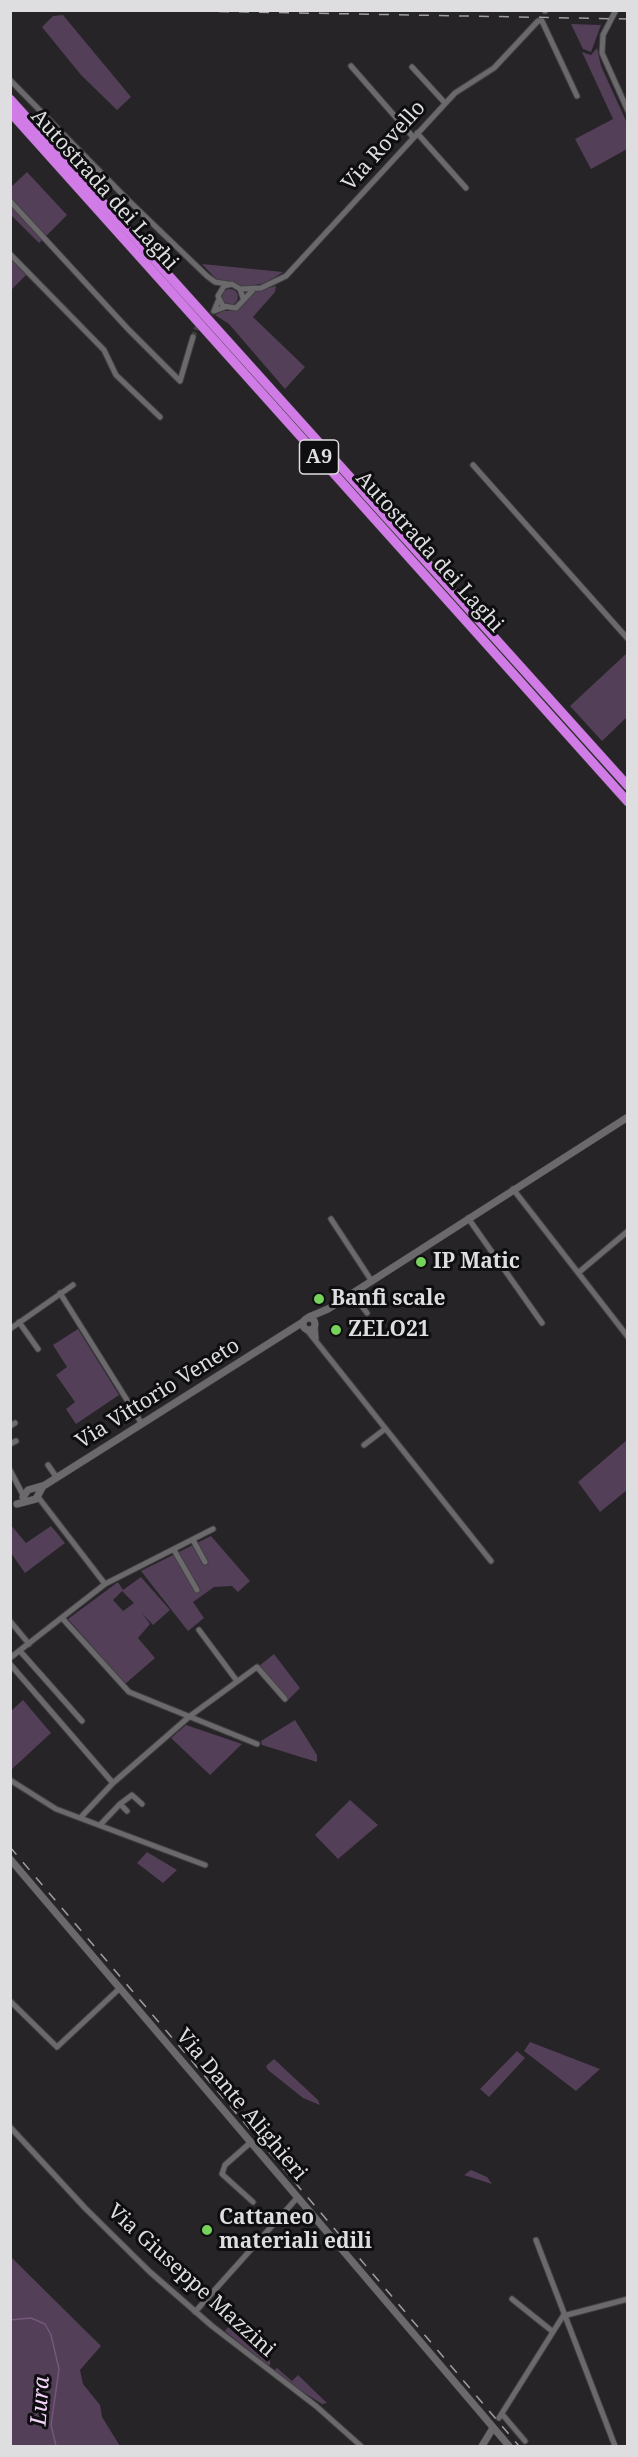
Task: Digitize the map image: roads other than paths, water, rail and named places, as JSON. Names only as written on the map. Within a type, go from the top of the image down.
[{"type":"highway","name":"Autostrada dei Laghi","points":[[10,99],[627,786]]},
{"type":"highway","name":"Autostrada dei Laghi","points":[[10,112],[627,802]]},
{"type":"highway","points":[[515,661],[627,779]]},
{"type":"highway","points":[[554,720],[627,809]]},
{"type":"street","points":[[616,10],[603,34],[602,53],[627,111]]},
{"type":"street","name":"Via Rovello","points":[[243,298],[253,290],[278,282],[286,276],[445,103],[455,93],[494,68],[538,21],[542,21],[577,96]]},
{"type":"street","points":[[351,66],[466,188]]},
{"type":"street","points":[[412,67],[445,103]]},
{"type":"street","points":[[10,80],[128,201],[215,282],[219,298],[225,307]]},
{"type":"street","points":[[10,201],[128,329],[180,381],[192,337]]},
{"type":"street","points":[[10,254],[104,350],[116,375],[160,417]]},
{"type":"street","points":[[215,282],[228,284],[240,289],[243,298],[236,308],[225,307],[214,311],[221,289],[228,284]]},
{"type":"street","name":"Via Rovello","points":[[240,289],[253,290]]},
{"type":"street","points":[[473,465],[627,639]]},
{"type":"street","name":"Via Vittorio Veneto","points":[[14,1506],[291,1330],[306,1324],[627,1117]]},
{"type":"street","points":[[513,1189],[627,1337]]},
{"type":"street","points":[[471,1216],[542,1323]]},
{"type":"street","points":[[331,1220],[371,1280]]},
{"type":"street","points":[[578,1273],[627,1231]]},
{"type":"street","points":[[10,1329],[73,1285]]},
{"type":"street","points":[[60,1293],[142,1424]]},
{"type":"street","points":[[352,1293],[367,1313]]},
{"type":"street","name":"Via Vittorio Veneto","points":[[315,1326],[328,1309]]},
{"type":"street","points":[[19,1322],[38,1349]]},
{"type":"street","points":[[306,1324],[315,1326]]},
{"type":"street","points":[[306,1324],[315,1326]]},
{"type":"street","points":[[306,1324],[316,1341],[491,1561]]},
{"type":"street","points":[[315,1326],[316,1341]]},
{"type":"street","points":[[364,1445],[385,1429]]},
{"type":"street","points":[[48,1465],[57,1478]]},
{"type":"street","points":[[10,1470],[105,1584]]},
{"type":"street","points":[[10,1658],[105,1584],[213,1529]]},
{"type":"street","points":[[193,1540],[205,1562]]},
{"type":"street","points":[[174,1550],[197,1590]]},
{"type":"street","points":[[63,1618],[129,1692],[257,1744]]},
{"type":"street","points":[[10,1621],[29,1644]]},
{"type":"street","points":[[199,1630],[237,1681]]},
{"type":"street","points":[[20,1651],[82,1721]]},
{"type":"street","points":[[10,1664],[113,1783]]},
{"type":"street","points":[[82,1816],[113,1783],[190,1716],[256,1667],[285,1699]]},
{"type":"street","points":[[10,1780],[56,1809],[82,1816],[206,1865]]},
{"type":"street","points":[[101,1824],[132,1795],[142,1804]]},
{"type":"street","points":[[120,1804],[128,1811]]},
{"type":"street","name":"Via Dante Alighieri","points":[[10,1859],[509,2446]]},
{"type":"street","points":[[10,2001],[57,2047],[120,1988]]},
{"type":"street","name":"Via Giuseppe Mazzini","points":[[10,2127],[124,2248],[195,2312],[316,2406],[361,2446]]},
{"type":"street","points":[[250,2143],[225,2165],[222,2174],[253,2202]]},
{"type":"street","points":[[195,2312],[297,2198]]},
{"type":"street","points":[[536,2240],[563,2316],[615,2446]]},
{"type":"street","points":[[512,2299],[552,2331]]},
{"type":"street","points":[[525,2441],[500,2416],[552,2331],[563,2316],[627,2299]]},
{"type":"street","points":[[482,2446],[493,2428]]},
{"type":"waterway","name":"Lura","points":[[10,2320],[31,2318],[45,2324],[51,2335],[59,2369],[51,2425],[56,2446]]},
{"type":"tunnel","points":[[193,337],[196,329],[214,311]]},
{"type":"railway","points":[[139,10],[628,19]]},
{"type":"railway","points":[[10,1847],[519,2446]]},
{"type":"place","name":"IP Matic","points":[[421,1262]]},
{"type":"place","name":"Banfi scale","points":[[319,1299]]},
{"type":"place","name":"ZELO21","points":[[336,1330]]},
{"type":"place","name":"Cattaneo materiali edili","points":[[207,2230]]}]
